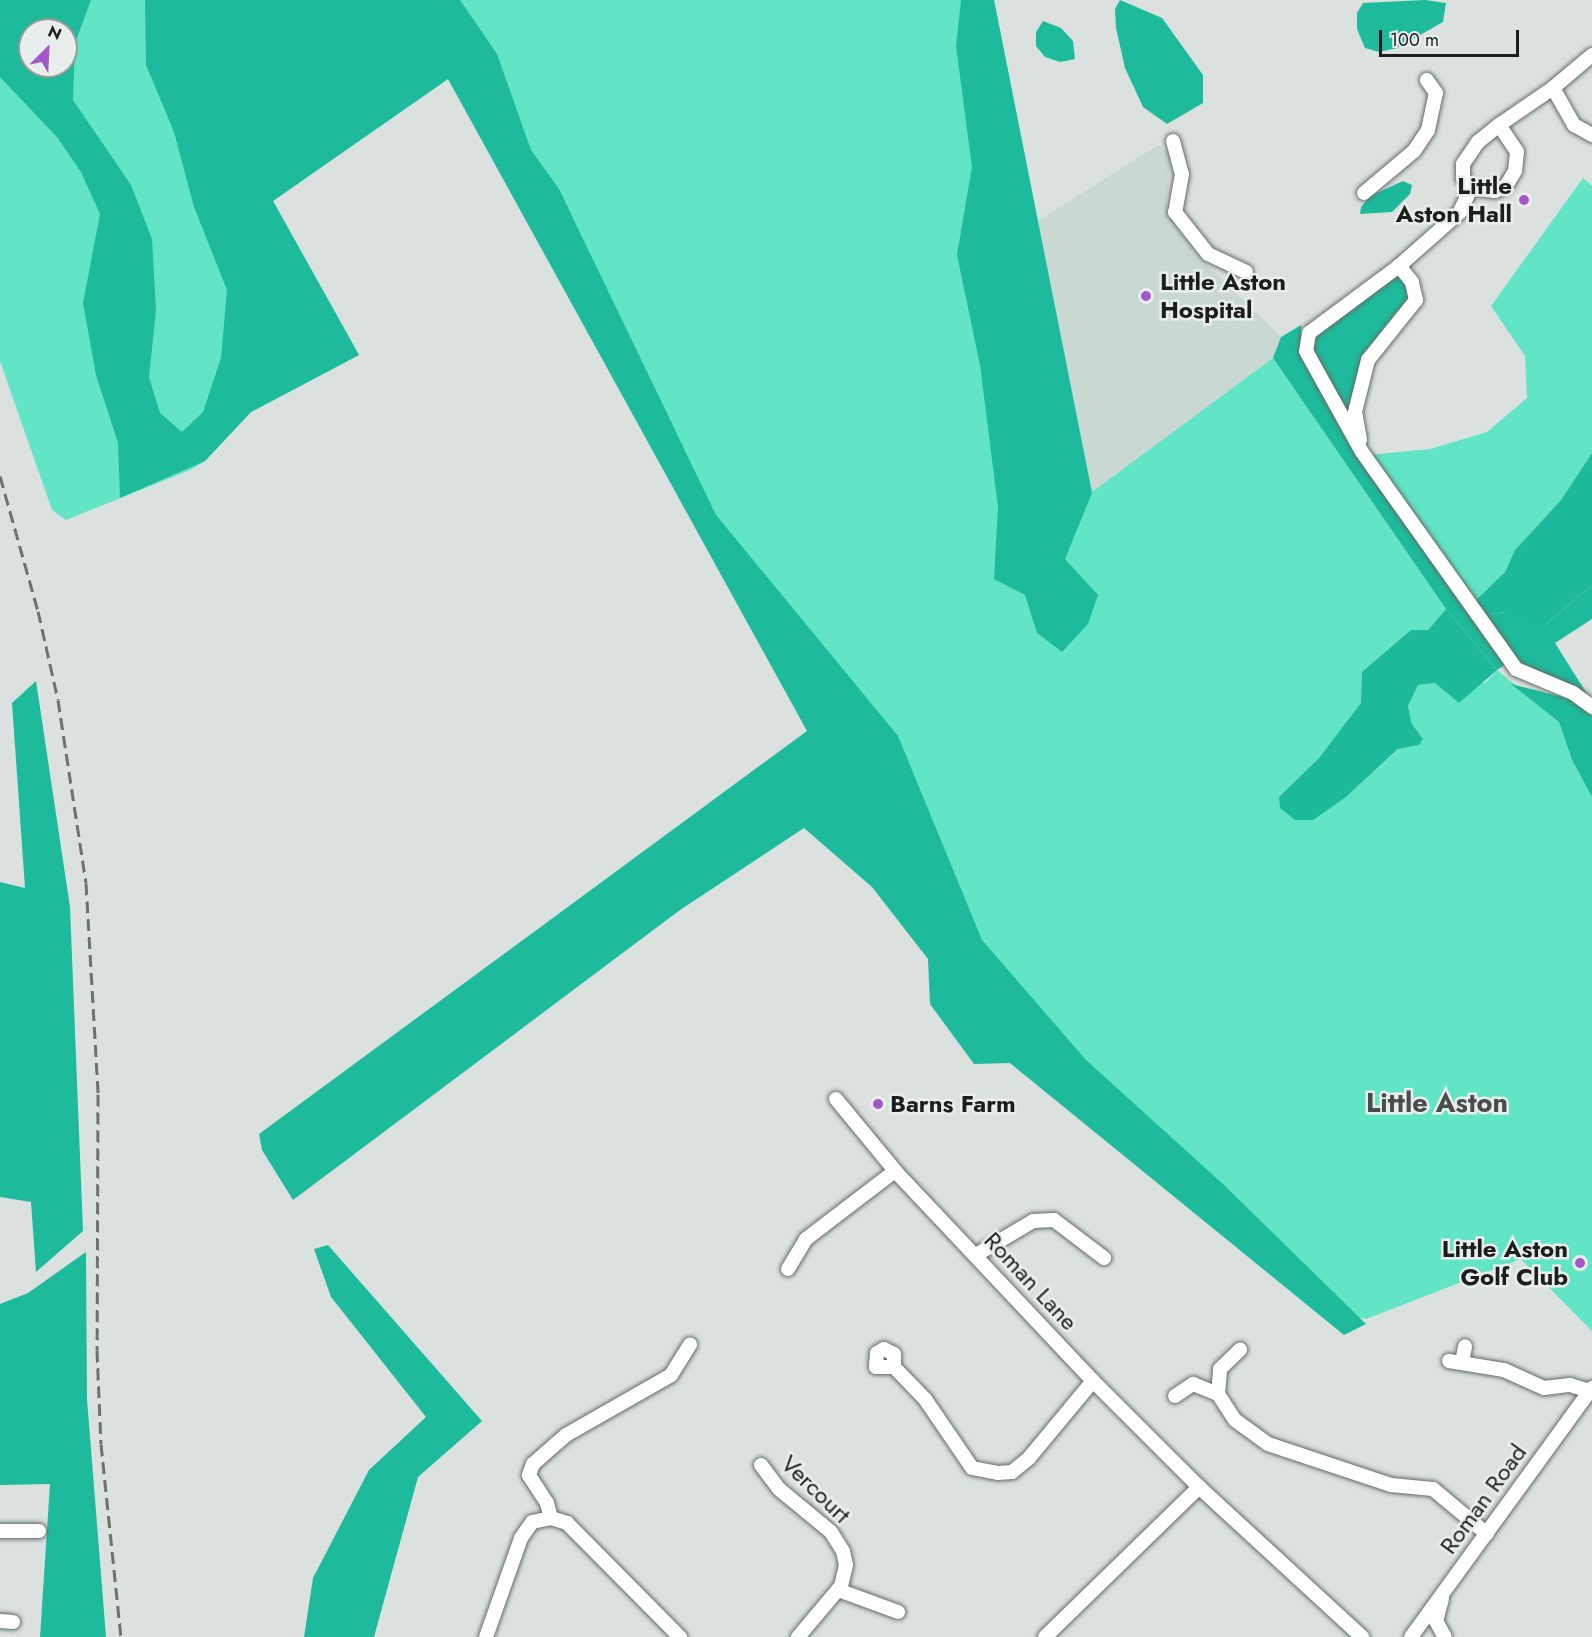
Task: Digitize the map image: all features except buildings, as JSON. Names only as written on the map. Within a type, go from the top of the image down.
[{"type":"street","points":[[1499,125],[1514,143],[1515,171],[1506,186],[1495,191],[1471,188],[1463,178],[1463,164],[1478,142],[1499,125],[1553,88],[1592,55]]},
{"type":"street","points":[[1365,193],[1414,151],[1435,111],[1436,93],[1427,80]]},
{"type":"street","points":[[1553,88],[1574,125],[1592,135]]},
{"type":"street","points":[[1173,141],[1182,174],[1175,212],[1208,254],[1246,272]]},
{"type":"street","points":[[1471,188],[1460,212],[1399,266],[1309,333],[1306,351],[1362,452],[1515,669],[1573,693],[1592,707]]},
{"type":"street","points":[[1362,452],[1355,412],[1368,360],[1416,300],[1412,282],[1399,266]]},
{"type":"street","name":"Roman Lane","points":[[836,1099],[895,1171],[1093,1381],[1199,1487],[1362,1637]]},
{"type":"street","points":[[788,1269],[806,1239],[895,1171]]},
{"type":"street","points":[[976,1255],[1033,1221],[1054,1221],[1104,1258]]},
{"type":"street","points":[[551,1518],[547,1503],[529,1475],[533,1464],[588,1422],[671,1375],[690,1345]]},
{"type":"street","points":[[1465,1346],[1455,1361],[1504,1370],[1544,1388],[1570,1384],[1591,1389]]},
{"type":"street","points":[[1218,1394],[1220,1369],[1240,1350]]},
{"type":"street","points":[[894,1367],[925,1399],[972,1468],[998,1473],[1012,1472],[1029,1458],[1093,1381]]},
{"type":"street","points":[[1175,1396],[1193,1384],[1218,1394],[1235,1420],[1268,1444],[1391,1485],[1433,1489],[1487,1534]]},
{"type":"street","name":"Roman Road","points":[[1411,1637],[1591,1389]]},
{"type":"street","name":"Vercourt","points":[[761,1465],[779,1489],[812,1515],[839,1542],[846,1565],[838,1590],[798,1637]]},
{"type":"street","points":[[1045,1637],[1199,1487]]},
{"type":"street","points":[[486,1637],[521,1538],[532,1522],[551,1518],[567,1523],[680,1637]]},
{"type":"street","points":[[0,1531],[39,1531]]},
{"type":"street","points":[[1445,1589],[1436,1621],[1445,1637]]},
{"type":"street","points":[[838,1590],[898,1612]]},
{"type":"shaded area","name":"Little Aston Golf Club","points":[[0,0],[994,0],[1092,492],[1273,358],[1446,609],[1428,630],[1411,630],[1392,649],[1362,703],[1319,758],[1279,797],[1346,797],[1399,749],[1419,745],[1423,739],[1412,724],[1408,706],[1418,685],[1435,683],[1449,691],[1486,682],[1497,670],[1559,722],[1572,760],[1592,797],[1592,1331],[1521,1259],[1366,1319],[1315,1306],[1010,1063],[808,731],[448,79],[273,201],[359,355],[251,412],[205,461],[190,470],[66,520],[52,510],[0,361]]},
{"type":"shaded area","points":[[0,0],[91,0],[78,35],[78,18],[18,18],[18,78],[74,78],[73,100],[131,185],[152,239],[156,310],[149,377],[160,413],[182,432],[203,412],[221,358],[227,290],[194,207],[174,132],[146,65],[145,0],[460,0],[497,54],[531,150],[559,189],[716,515],[898,736],[982,940],[1086,1060],[1224,1185],[1366,1324],[1344,1335],[1010,1063],[974,1064],[930,1004],[928,959],[872,887],[804,828],[680,910],[293,1200],[262,1150],[259,1134],[807,731],[448,79],[273,201],[359,355],[251,412],[205,461],[120,498],[118,443],[96,375],[83,303],[100,214],[81,172],[57,137],[0,77]]},
{"type":"shaded area","points":[[961,0],[994,0],[1092,493],[1065,559],[1098,595],[1088,624],[1062,652],[1037,633],[1025,595],[994,579],[998,507],[980,365],[957,255],[972,167],[956,46]]},
{"type":"shaded area","points":[[1120,0],[1162,18],[1203,75],[1203,103],[1167,124],[1143,107],[1125,68],[1116,28],[1115,9]]},
{"type":"shaded area","points":[[1425,0],[1446,3],[1443,22],[1397,48],[1379,52],[1365,48],[1357,29],[1357,13],[1363,3]]},
{"type":"shaded area","points":[[1043,21],[1061,28],[1073,41],[1075,59],[1060,62],[1045,57],[1036,46],[1036,32]]},
{"type":"shaded area","name":"Little Aston Hospital","points":[[1158,145],[1170,155],[1166,213],[1197,255],[1281,337],[1273,358],[1092,493],[1038,221]]},
{"type":"shaded area","points":[[1583,178],[1592,186],[1592,453],[1561,500],[1515,550],[1505,572],[1471,605],[1368,455],[1430,449],[1487,432],[1527,398],[1525,356],[1491,306]]},
{"type":"shaded area","points":[[1403,181],[1412,185],[1410,194],[1392,212],[1360,214],[1361,207],[1370,196]]},
{"type":"shaded area","points":[[1399,272],[1410,289],[1411,302],[1361,361],[1348,411],[1312,350],[1317,334]]},
{"type":"shaded area","points":[[1301,325],[1302,350],[1506,664],[1497,670],[1446,609],[1273,358],[1281,337]]},
{"type":"shaded area","points":[[1592,453],[1592,585],[1544,626],[1514,620],[1506,612],[1479,615],[1471,605],[1505,572],[1515,550],[1561,500]]},
{"type":"shaded area","points":[[1592,585],[1592,619],[1555,643],[1589,697],[1518,666],[1479,615],[1506,612],[1544,626]]},
{"type":"shaded area","points":[[1446,609],[1497,670],[1459,703],[1435,683],[1418,685],[1408,706],[1412,724],[1423,739],[1419,745],[1398,749],[1346,797],[1313,820],[1295,820],[1280,808],[1279,797],[1319,758],[1361,703],[1362,672],[1411,630],[1428,630]]},
{"type":"shaded area","points":[[36,681],[70,907],[83,1231],[36,1272],[31,1202],[0,1197],[0,882],[25,888],[12,703]]},
{"type":"shaded area","points":[[1511,684],[1571,699],[1592,716],[1592,797],[1572,760],[1559,722]]},
{"type":"shaded area","points":[[328,1245],[482,1421],[418,1477],[374,1637],[304,1637],[313,1578],[369,1470],[426,1417],[331,1297],[314,1249]]},
{"type":"shaded area","points":[[86,1252],[87,1399],[106,1637],[40,1637],[50,1484],[0,1485],[0,1304],[28,1293]]},
{"type":"railway","points":[[0,476],[38,611],[58,700],[86,883],[98,1094],[97,1350],[101,1444],[121,1637]]},
{"type":"place","name":"Little Aston Hall","points":[[1524,200]]},
{"type":"place","name":"Little Aston Hospital","points":[[1146,296]]},
{"type":"place","name":"Barns Farm","points":[[878,1104]]},
{"type":"place","name":"Little Aston Golf Club","points":[[1580,1263]]},
{"type":"district","name":"Little Aston","points":[[1437,1103]]}]
